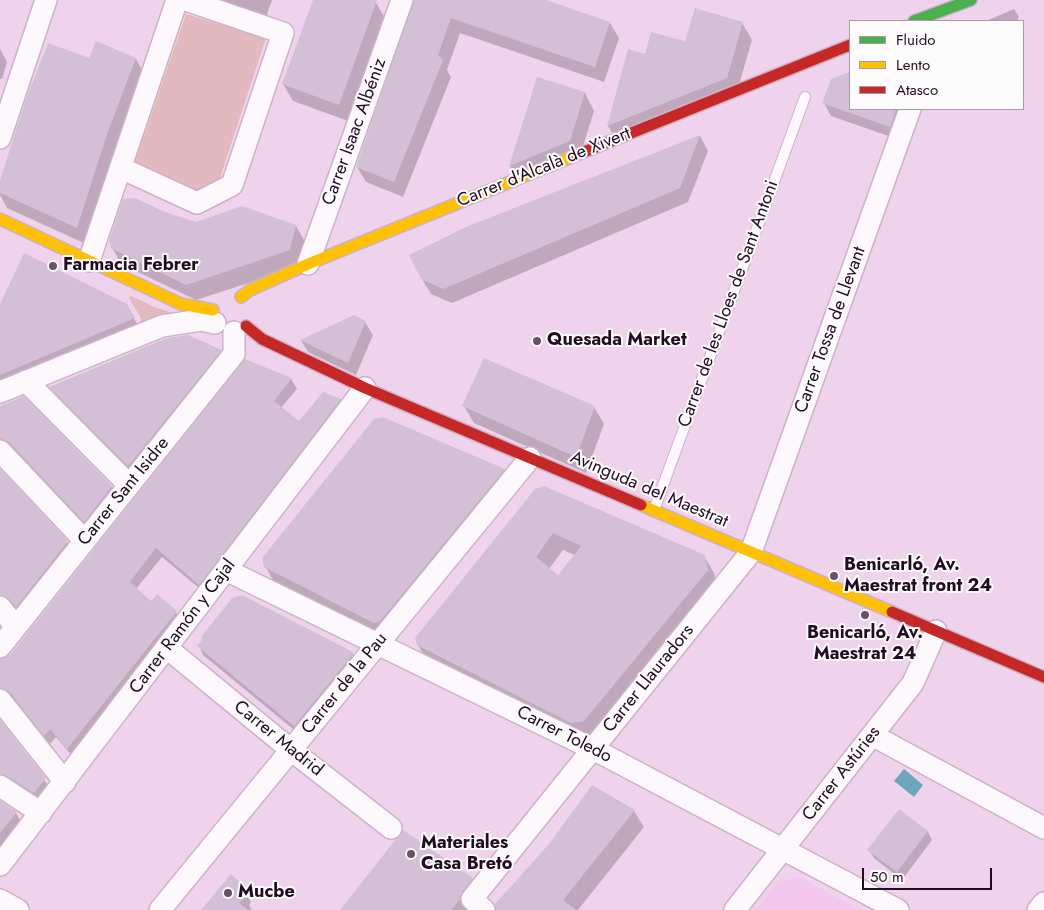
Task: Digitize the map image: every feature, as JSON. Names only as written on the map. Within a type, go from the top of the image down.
[{"type":"street","points":[[0,138],[46,0]]},
{"type":"street","points":[[89,261],[177,0]]},
{"type":"street","points":[[121,168],[196,203],[232,185],[283,33],[186,0]]},
{"type":"street","name":"Carrer Isaac Albéniz","points":[[308,264],[402,0]]},
{"type":"street","points":[[925,19],[972,0]]},
{"type":"street","name":"Carrer d'Alcalà de Xivert","points":[[233,312],[250,290],[308,264],[849,45]]},
{"type":"street","name":"Carrer Tossa de Llevant","points":[[751,552],[910,110]]},
{"type":"street","points":[[0,219],[181,304],[233,312]]},
{"type":"street","points":[[0,392],[162,326],[233,312]]},
{"type":"street","name":"Avinguda del Maestrat","points":[[233,312],[262,339],[365,388],[1044,677]]},
{"type":"street","name":"Carrer Sant Isidre","points":[[0,647],[234,354],[233,312]]},
{"type":"street","points":[[26,381],[129,485]]},
{"type":"street","name":"Carrer Ramón y Cajal","points":[[0,865],[42,813],[365,388]]},
{"type":"street","points":[[0,451],[85,540]]},
{"type":"street","name":"Carrer de la Pau","points":[[160,910],[530,458]]},
{"type":"street","name":"Carrer Llauradors","points":[[478,905],[593,749],[751,552]]},
{"type":"street","name":"Carrer Toledo","points":[[226,570],[593,749],[898,910]]},
{"type":"street","points":[[0,607],[16,627]]},
{"type":"street","name":"Carrer Astúries","points":[[735,910],[913,683],[936,631]]},
{"type":"street","name":"Carrer Madrid","points":[[167,648],[291,750],[391,828]]},
{"type":"street","points":[[0,700],[65,782]]},
{"type":"street","points":[[872,735],[1044,828]]},
{"type":"street","points":[[0,786],[42,813]]},
{"type":"street","points":[[0,900],[18,910]]},
{"type":"street","points":[[1038,910],[1044,902]]},
{"type":"lane","name":"Carrer de les Lloes de Sant Antoni","points":[[653,510],[805,97]]},
{"type":"shaded area","points":[[186,14],[266,38],[219,181],[195,191],[135,162]]},
{"type":"shaded area","points":[[131,296],[154,307],[176,314],[140,324],[141,318],[129,298]]},
{"type":"shaded area","points":[[798,877],[861,910],[756,910],[778,882]]},
{"type":"water","points":[[904,769],[923,785],[914,797],[894,781]]},
{"type":"building","points":[[313,0],[377,0],[339,105],[282,84]]},
{"type":"building","points":[[414,0],[546,0],[610,22],[595,67],[451,18],[438,55],[443,60],[394,182],[356,167]]},
{"type":"building","points":[[695,8],[743,22],[727,78],[607,126],[628,49],[645,54],[651,32],[685,41]]},
{"type":"building","points":[[96,41],[136,58],[108,131],[77,228],[0,193],[0,180],[26,99],[48,43],[89,58]]},
{"type":"building","points":[[849,72],[849,110],[896,110],[890,127],[822,103],[831,79]]},
{"type":"building","points":[[537,77],[585,92],[570,141],[509,166]]},
{"type":"building","points":[[700,135],[680,188],[443,289],[421,279],[409,255],[466,227]]},
{"type":"building","points":[[135,198],[165,212],[196,222],[242,206],[296,225],[290,250],[186,285],[111,248],[109,241],[123,199]]},
{"type":"building","points":[[24,253],[127,304],[135,318],[0,375],[0,304]]},
{"type":"building","points":[[354,315],[366,321],[348,363],[300,340]]},
{"type":"building","points":[[188,335],[222,350],[128,466],[49,387],[167,338]]},
{"type":"building","points":[[484,358],[595,406],[576,457],[462,406]]},
{"type":"building","points":[[245,359],[292,378],[274,401],[299,421],[323,392],[341,399],[199,585],[156,548],[141,567],[130,582],[151,601],[157,594],[177,611],[67,749],[50,729],[44,736],[10,692],[0,688],[0,659],[10,655]]},
{"type":"building","points":[[24,396],[112,486],[84,522],[9,442],[0,439],[0,406]]},
{"type":"building","points":[[383,417],[505,469],[380,621],[374,623],[264,567],[262,558],[374,419]]},
{"type":"building","points":[[0,469],[68,541],[16,607],[9,599],[0,595]]},
{"type":"building","points":[[544,486],[705,555],[708,570],[584,721],[571,723],[417,645],[415,638],[535,489]],"holes":[[[553,533],[581,546],[558,575],[536,557]]]},
{"type":"building","points":[[242,595],[353,652],[294,726],[197,646],[203,638],[201,637],[232,598]]},
{"type":"building","points":[[0,720],[46,778],[34,793],[7,776],[0,774]]},
{"type":"building","points":[[592,785],[635,810],[563,900],[576,910],[496,910],[495,904],[549,844]]},
{"type":"building","points":[[0,801],[17,812],[0,833]]},
{"type":"building","points":[[899,809],[928,831],[897,872],[867,850]]},
{"type":"building","name":"Materiales Casa Bretó","points":[[403,830],[473,878],[462,892],[460,899],[451,910],[340,910]]},
{"type":"building","name":"Mucbe","points":[[231,874],[242,884],[238,891],[246,896],[239,903],[248,910],[201,910]]},
{"type":"traffic: fast","points":[[917,20],[971,0]]},
{"type":"traffic: slow","points":[[241,297],[250,290],[308,264],[574,156]]},
{"type":"traffic: slow","points":[[0,219],[181,304],[213,310]]},
{"type":"traffic: slow","points":[[641,505],[892,612]]},
{"type":"traffic: jam","points":[[574,156],[849,45]]},
{"type":"traffic: jam","points":[[246,326],[262,339],[365,388],[641,505]]},
{"type":"traffic: jam","points":[[892,612],[1044,677]]},
{"type":"place","name":"Farmacia Febrer","points":[[53,266]]},
{"type":"place","name":"Quesada Market","points":[[537,341]]},
{"type":"place","name":"Benicarló, Av. Maestrat front 24","points":[[834,576]]},
{"type":"place","name":"Benicarló, Av. Maestrat 24","points":[[865,615]]},
{"type":"place","name":"Materiales Casa Bretó","points":[[411,854]]},
{"type":"place","name":"Mucbe","points":[[228,893]]}]
